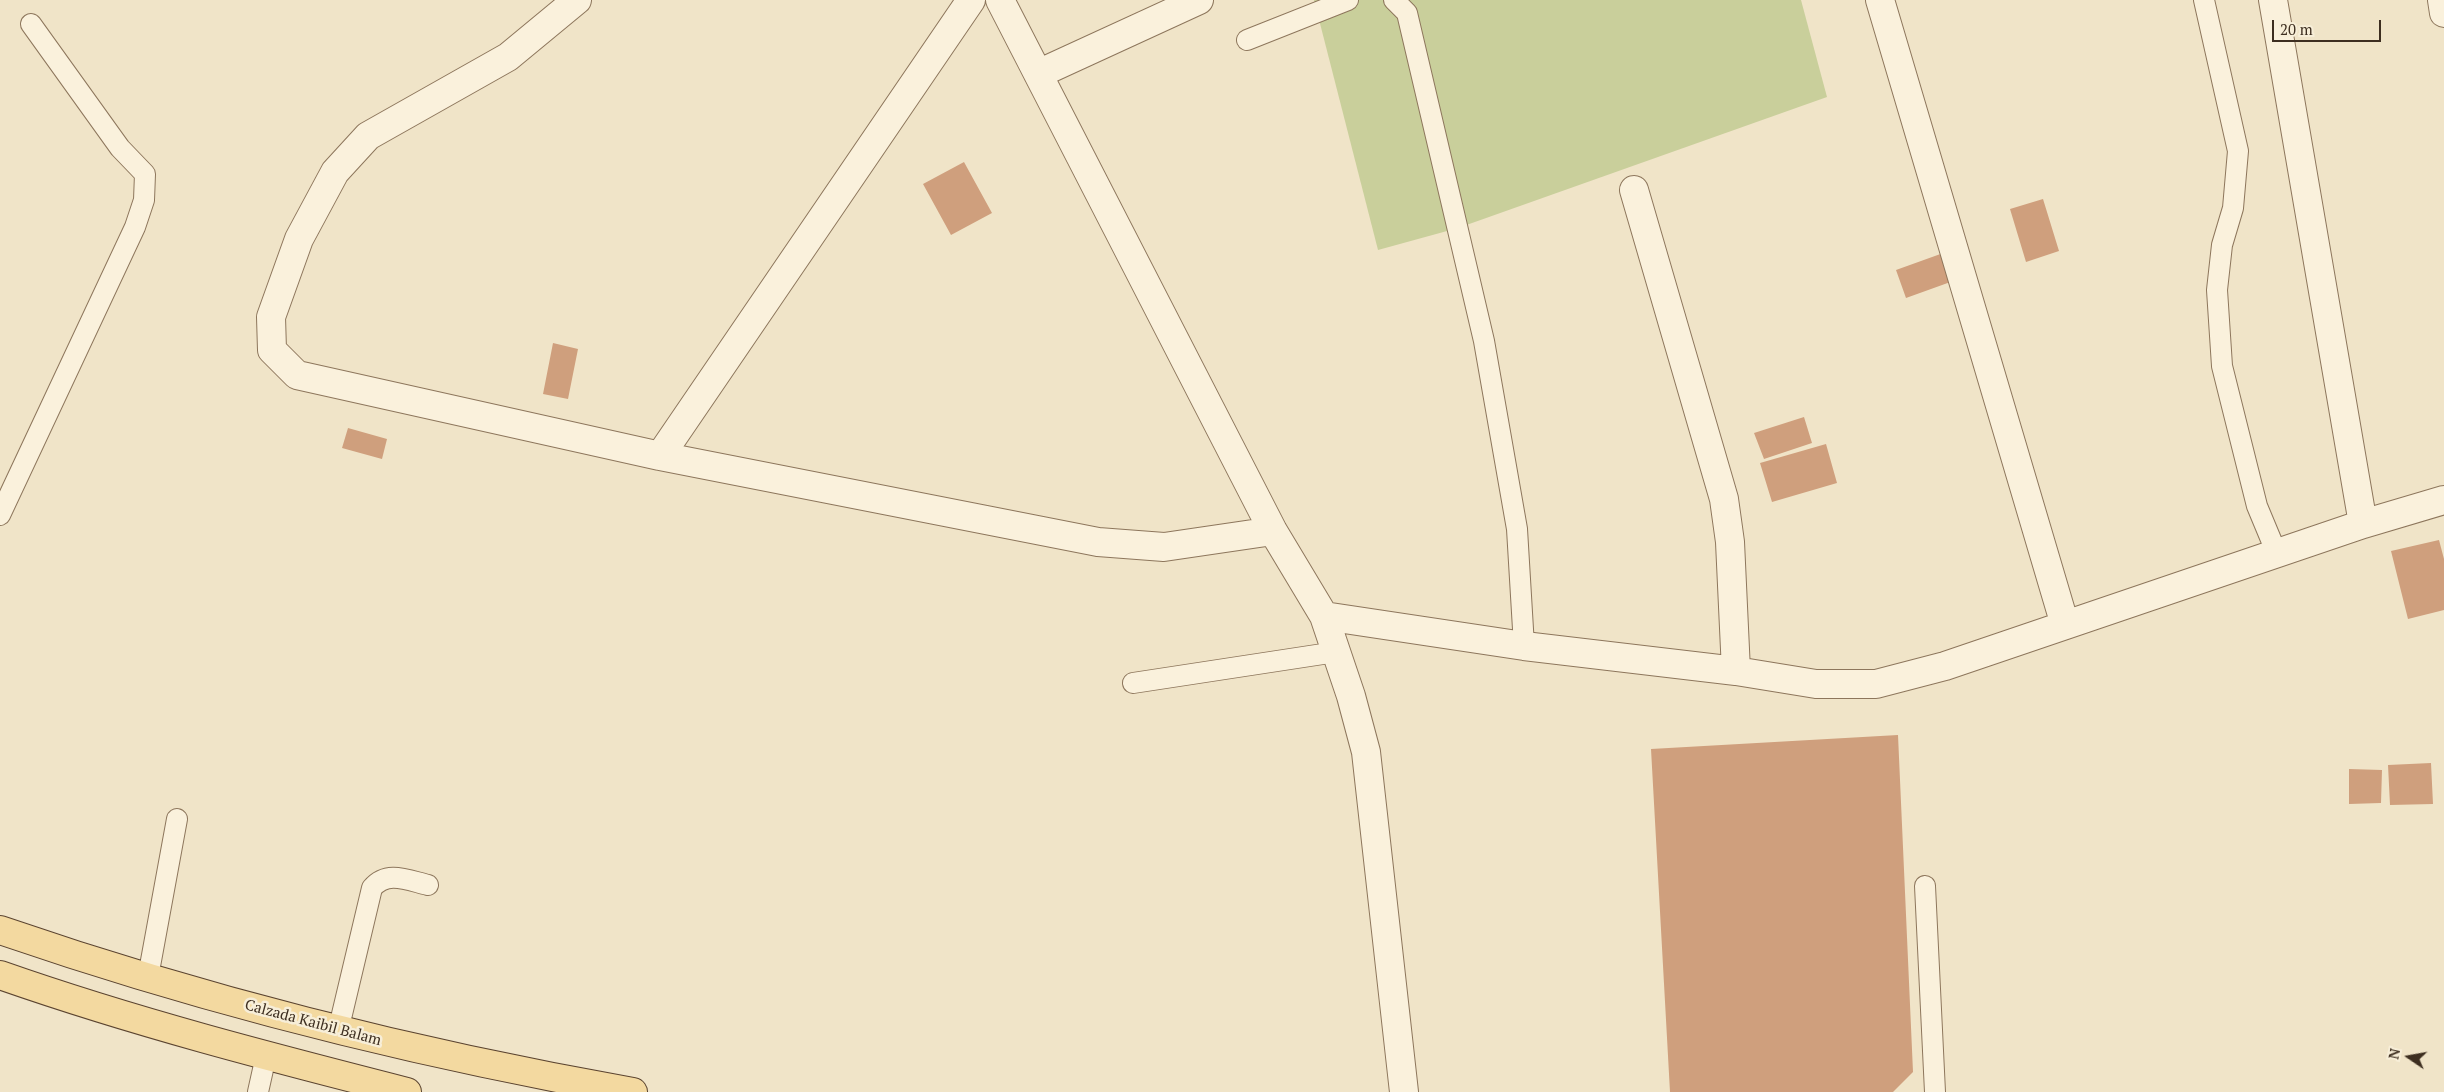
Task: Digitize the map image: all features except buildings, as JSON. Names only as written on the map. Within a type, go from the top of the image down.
[{"type":"main road","name":"Calzada Kaibil Balam","points":[[0,930],[148,977],[338,1031],[400,1046],[633,1092]]},
{"type":"main road","points":[[0,975],[84,1004],[266,1056],[347,1084],[407,1092]]},
{"type":"street","points":[[577,0],[508,57],[368,136],[335,172],[299,240],[271,317],[272,350],[297,374],[660,456],[1098,542],[1164,547],[1273,531]]},
{"type":"street","points":[[660,456],[971,0]]},
{"type":"street","points":[[1000,0],[1273,531],[1324,616],[1366,752],[1404,1092]]},
{"type":"street","points":[[1038,74],[1199,0]]},
{"type":"street","points":[[1880,0],[2064,625]]},
{"type":"street","points":[[2273,0],[2363,524]]},
{"type":"street","points":[[2442,0],[2444,13]]},
{"type":"street","points":[[1634,190],[1724,498],[1730,542],[1736,672]]},
{"type":"street","points":[[1324,616],[1524,646],[1736,672],[1816,684],[1876,684],[1945,666],[2363,524],[2444,500]]},
{"type":"lane","points":[[1247,40],[1348,0]]},
{"type":"lane","points":[[1394,0],[1407,13],[1484,341],[1517,529],[1524,646]]},
{"type":"lane","points":[[2204,0],[2238,151],[2233,208],[2222,245],[2217,290],[2222,366],[2258,506],[2277,554]]},
{"type":"lane","points":[[0,515],[135,227],[144,200],[145,174],[120,148],[31,24]]},
{"type":"lane","points":[[1133,683],[1336,652]]},
{"type":"lane","points":[[148,977],[177,819]]},
{"type":"lane","points":[[338,1031],[372,888],[377,882],[389,876],[428,885]]},
{"type":"lane","points":[[1925,886],[1935,1092]]},
{"type":"lane","points":[[258,1092],[266,1056]]},
{"type":"green space","points":[[1314,0],[1801,0],[1827,97],[1458,228],[1378,250]]}]
